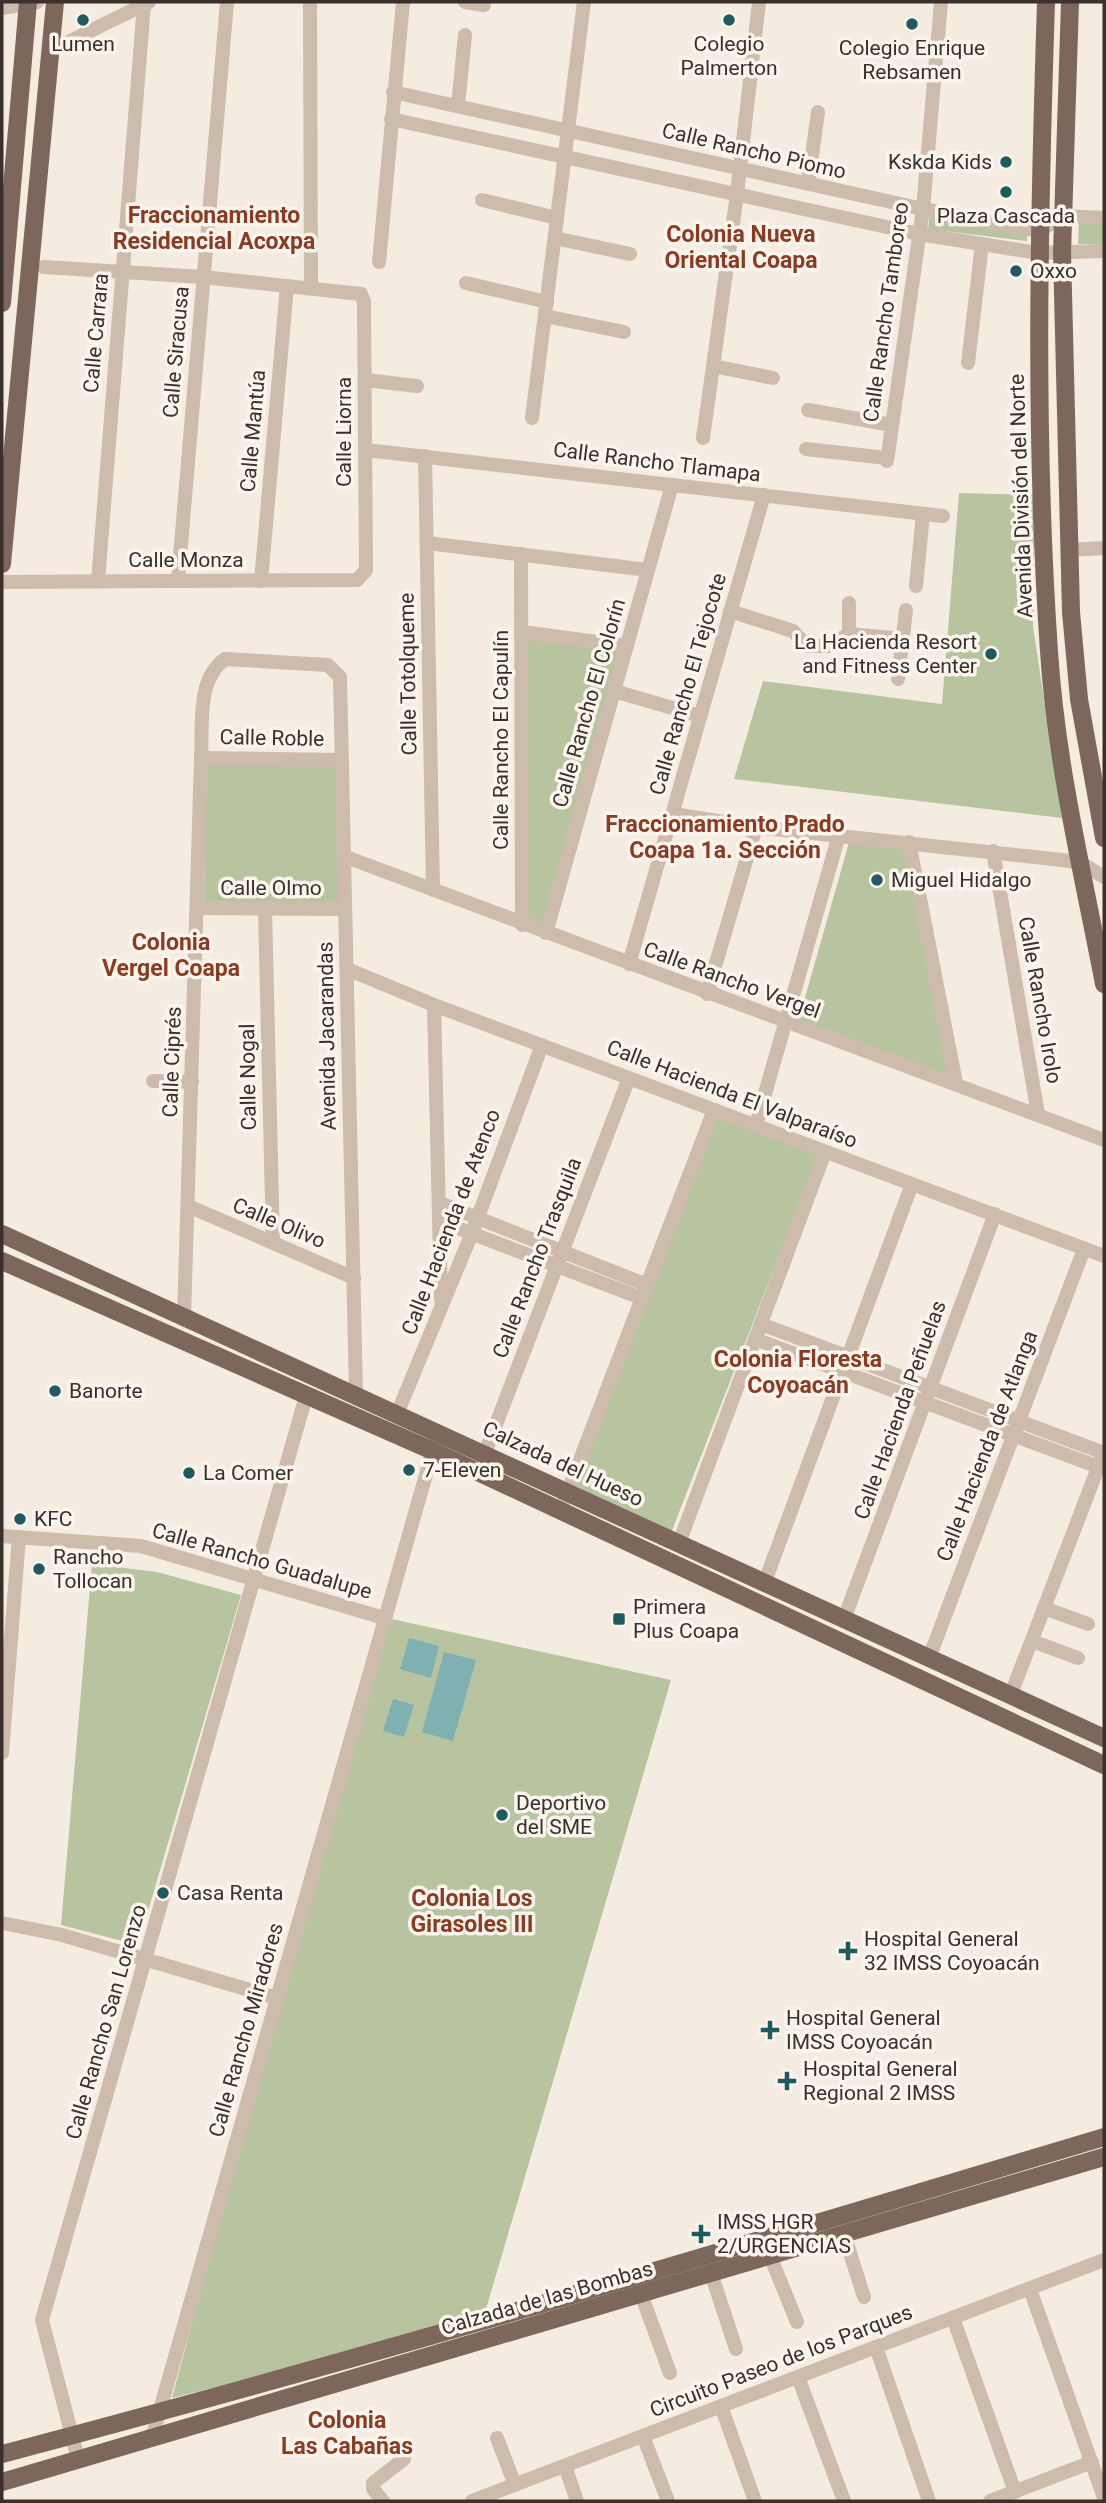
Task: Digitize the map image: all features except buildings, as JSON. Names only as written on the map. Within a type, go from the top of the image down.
[{"type":"main road","points":[[2,564],[55,2]]},
{"type":"main road","name":"Avenida División del Norte","points":[[1045,2],[1038,254],[1049,651],[1061,753],[1104,984]]},
{"type":"main road","points":[[1070,2],[1062,253],[1073,651],[1104,838]]},
{"type":"main road","points":[[2,303],[31,3]]},
{"type":"main road","points":[[1040,377],[1052,385],[1060,383],[1065,377]]},
{"type":"main road","points":[[1041,401],[1053,392],[1065,400]]},
{"type":"main road","points":[[1048,629],[1062,634],[1072,626]]},
{"type":"main road","points":[[1049,651],[1061,643],[1073,651]]},
{"type":"main road","name":"Calzada del Hueso","points":[[2,1234],[1103,1737]]},
{"type":"main road","name":"Calzada del Hueso","points":[[2,1261],[433,1451],[1104,1765]]},
{"type":"main road","name":"Calzada de las Bombas","points":[[2,2454],[158,2414],[1104,2137]]},
{"type":"main road","name":"Calzada de las Bombas","points":[[2,2482],[1104,2157]]},
{"type":"main road","points":[[50,2468],[69,2448],[72,2436]]},
{"type":"street","name":"Calle Siracusa","points":[[178,580],[227,2]]},
{"type":"street","points":[[44,267],[310,286],[310,2]]},
{"type":"street","points":[[379,262],[403,2]]},
{"type":"street","points":[[465,2],[484,5]]},
{"type":"street","points":[[531,418],[584,2]]},
{"type":"street","points":[[703,438],[737,194],[759,2]]},
{"type":"street","name":"Calle Rancho Tamboreo","points":[[806,449],[887,460],[923,209],[941,2]]},
{"type":"street","points":[[2,8],[31,3]]},
{"type":"street","points":[[50,51],[147,3]]},
{"type":"street","name":"Calle Carrara","points":[[98,581],[122,271],[147,3]]},
{"type":"street","points":[[458,106],[465,35]]},
{"type":"street","name":"Calle Rancho Piomo","points":[[393,92],[923,209],[1039,231]]},
{"type":"street","points":[[808,184],[818,112]]},
{"type":"street","points":[[390,120],[565,155],[919,234],[1038,254],[1104,251]]},
{"type":"street","points":[[482,200],[557,218]]},
{"type":"street","points":[[1039,231],[1064,216],[1104,218]]},
{"type":"street","points":[[555,237],[630,254]]},
{"type":"street","points":[[968,363],[982,244]]},
{"type":"street","points":[[466,283],[624,332]]},
{"type":"street","name":"Calle Mantúa","points":[[261,581],[287,286]]},
{"type":"street","name":"Calle Liorna","points":[[310,286],[361,294],[364,302],[366,570]]},
{"type":"street","points":[[713,366],[773,378]]},
{"type":"street","points":[[365,380],[417,386]]},
{"type":"street","points":[[808,411],[892,425]]},
{"type":"street","name":"Calle Rancho Tlamapa","points":[[366,450],[943,516]]},
{"type":"street","name":"Calle Totolqueme","points":[[425,456],[433,890]]},
{"type":"street","name":"Calle Rancho El Colorín","points":[[546,933],[672,485]]},
{"type":"street","name":"Calle Rancho El Tejocote","points":[[629,964],[764,495]]},
{"type":"street","points":[[916,586],[923,514]]},
{"type":"street","points":[[428,543],[648,570]]},
{"type":"street","points":[[1069,550],[1104,548]]},
{"type":"street","name":"Calle Rancho El Capulín","points":[[521,554],[522,925]]},
{"type":"street","name":"Calle Monza","points":[[2,582],[357,580],[366,570]]},
{"type":"street","points":[[849,603],[849,634]]},
{"type":"street","points":[[898,679],[906,610]]},
{"type":"street","points":[[730,611],[793,631],[807,646],[828,646],[849,634],[903,639]]},
{"type":"street","points":[[522,632],[627,646]]},
{"type":"street","name":"Avenida Jacarandas","points":[[206,683],[213,668],[225,659],[328,665],[340,677],[356,1395]]},
{"type":"street","name":"Calle Ciprés","points":[[184,1317],[201,758],[206,683]]},
{"type":"street","points":[[614,691],[700,716]]},
{"type":"street","name":"Calle Roble","points":[[201,758],[342,760]]},
{"type":"street","points":[[673,814],[756,827],[993,851],[1081,863],[1104,877]]},
{"type":"street","points":[[707,994],[756,827]]},
{"type":"street","points":[[756,1125],[839,835]]},
{"type":"street","points":[[909,842],[956,1083]]},
{"type":"street","name":"Calle Rancho Irolo","points":[[993,851],[1038,1114]]},
{"type":"street","name":"Calle Rancho Vergel","points":[[346,858],[1104,1140]]},
{"type":"street","name":"Calle Olmo","points":[[198,908],[344,909]]},
{"type":"street","name":"Calle Nogal","points":[[265,910],[273,1243]]},
{"type":"street","name":"Calle Hacienda El Valparaíso","points":[[347,969],[434,1005],[1104,1256]]},
{"type":"street","points":[[434,1005],[441,1308]]},
{"type":"street","name":"Calle Hacienda de Atenco","points":[[397,1414],[472,1233],[542,1045]]},
{"type":"street","name":"Calle Rancho Trasquila","points":[[485,1453],[629,1078]]},
{"type":"street","points":[[153,1081],[192,1082]]},
{"type":"street","points":[[560,1512],[714,1110]]},
{"type":"street","points":[[679,1543],[825,1152]]},
{"type":"street","points":[[764,1584],[912,1184]]},
{"type":"street","points":[[440,1203],[560,1258],[644,1291]]},
{"type":"street","name":"Calle Olivo","points":[[188,1206],[354,1278]]},
{"type":"street","name":"Calle Hacienda Peñuelas","points":[[844,1619],[995,1214]]},
{"type":"street","points":[[439,1221],[560,1258]]},
{"type":"street","name":"Calle Hacienda de Atlanga","points":[[929,1658],[1084,1249]]},
{"type":"street","points":[[761,1324],[1104,1453],[1101,1468],[1011,1694]]},
{"type":"street","points":[[755,1339],[1101,1468]]},
{"type":"street","name":"Calle Rancho San Lorenzo","points":[[78,2459],[42,2320],[306,1396]]},
{"type":"street","name":"Calle Rancho Miradores","points":[[152,2438],[439,1432]]},
{"type":"street","name":"Calle Rancho Guadalupe","points":[[2,1536],[141,1546],[384,1618]]},
{"type":"street","points":[[2,1752],[19,1537]]},
{"type":"street","points":[[1044,1608],[1088,1624]]},
{"type":"street","points":[[1032,1641],[1078,1658]]},
{"type":"street","points":[[2,1923],[62,1935],[277,1998]]},
{"type":"street","points":[[844,2234],[864,2297]]},
{"type":"street","points":[[770,2256],[797,2322]]},
{"type":"street","name":"Circuito Paseo de los Parques","points":[[472,2501],[492,2498],[515,2485],[1104,2260]]},
{"type":"street","points":[[711,2273],[736,2348]]},
{"type":"street","points":[[1030,2289],[1104,2498]]},
{"type":"street","points":[[641,2294],[670,2373]]},
{"type":"street","points":[[953,2318],[1015,2492]]},
{"type":"street","points":[[876,2347],[929,2501]]},
{"type":"street","points":[[798,2377],[844,2501]]},
{"type":"street","points":[[721,2406],[755,2501]]},
{"type":"street","points":[[643,2436],[667,2501]]},
{"type":"street","points":[[497,2438],[515,2485]]},
{"type":"street","points":[[383,2501],[373,2490],[373,2483],[404,2459]]},
{"type":"street","points":[[990,2501],[1092,2462]]},
{"type":"street","points":[[565,2466],[578,2501]]},
{"type":"green space","points":[[930,213],[1027,221],[1027,241],[928,229]]},
{"type":"green space","points":[[1104,222],[1104,244],[1078,244],[1079,223]]},
{"type":"green space","name":"La Hacienda Resort and Fitness Center","points":[[959,493],[1035,495],[1033,627],[1062,818],[734,779],[763,681],[942,704]]},
{"type":"green space","points":[[525,636],[624,648],[546,927],[523,920]]},
{"type":"green space","points":[[206,764],[341,765],[344,905],[204,901]]},
{"type":"green space","points":[[850,839],[906,847],[951,1076],[797,1026]]},
{"type":"green space","points":[[716,1116],[819,1153],[671,1533],[573,1485]]},
{"type":"green space","points":[[92,1564],[157,1572],[241,1595],[138,1945],[61,1925]]},
{"type":"green space","points":[[387,1618],[671,1680],[486,2309],[487,2319],[172,2398],[280,1994]]},
{"type":"water","points":[[409,1638],[439,1646],[431,1678],[400,1669]]},
{"type":"water","points":[[444,1652],[476,1660],[453,1741],[422,1732]]},
{"type":"water","points":[[393,1699],[414,1705],[404,1737],[383,1731]]},
{"type":"place","name":"Lumen","points":[[83,20]]},
{"type":"place","name":"Colegio Palmerton","points":[[729,20]]},
{"type":"place","name":"Colegio Enrique Rebsamen","points":[[912,24]]},
{"type":"place","name":"Kskda Kids","points":[[1006,162]]},
{"type":"place","name":"Plaza Cascada","points":[[1006,192]]},
{"type":"place","name":"Oxxo","points":[[1016,271]]},
{"type":"place","name":"La Hacienda Resort and Fitness Center","points":[[991,654]]},
{"type":"place","name":"Miguel Hidalgo","points":[[877,880]]},
{"type":"place","name":"Banorte","points":[[55,1391]]},
{"type":"place","name":"7-Eleven","points":[[409,1470]]},
{"type":"place","name":"La Comer","points":[[189,1473]]},
{"type":"place","name":"KFC","points":[[20,1519]]},
{"type":"place","name":"Rancho Tollocan","points":[[39,1569]]},
{"type":"place","name":"Primera Plus Coapa","points":[[619,1619]]},
{"type":"place","name":"Deportivo del SME","points":[[502,1815]]},
{"type":"place","name":"Casa Renta","points":[[163,1893]]},
{"type":"place","name":"Hospital General 32 IMSS Coyoacán","points":[[848,1951]]},
{"type":"place","name":"Hospital General IMSS Coyoacán","points":[[770,2030]]},
{"type":"place","name":"Hospital General Regional 2 IMSS","points":[[787,2081]]},
{"type":"place","name":"IMSS HGR 2/URGENCIAS","points":[[701,2234]]},
{"type":"district","name":"Fraccionamiento Residencial Acoxpa","points":[[214,228]]},
{"type":"district","name":"Colonia Nueva Oriental Coapa","points":[[741,247]]},
{"type":"district","name":"Fraccionamiento Prado Coapa 1a. Sección","points":[[725,837]]},
{"type":"district","name":"Colonia Vergel Coapa","points":[[171,955]]},
{"type":"district","name":"Colonia Floresta Coyoacán","points":[[798,1372]]},
{"type":"district","name":"Colonia Los Girasoles III","points":[[472,1911]]},
{"type":"district","name":"Colonia Las Cabañas","points":[[347,2433]]}]
